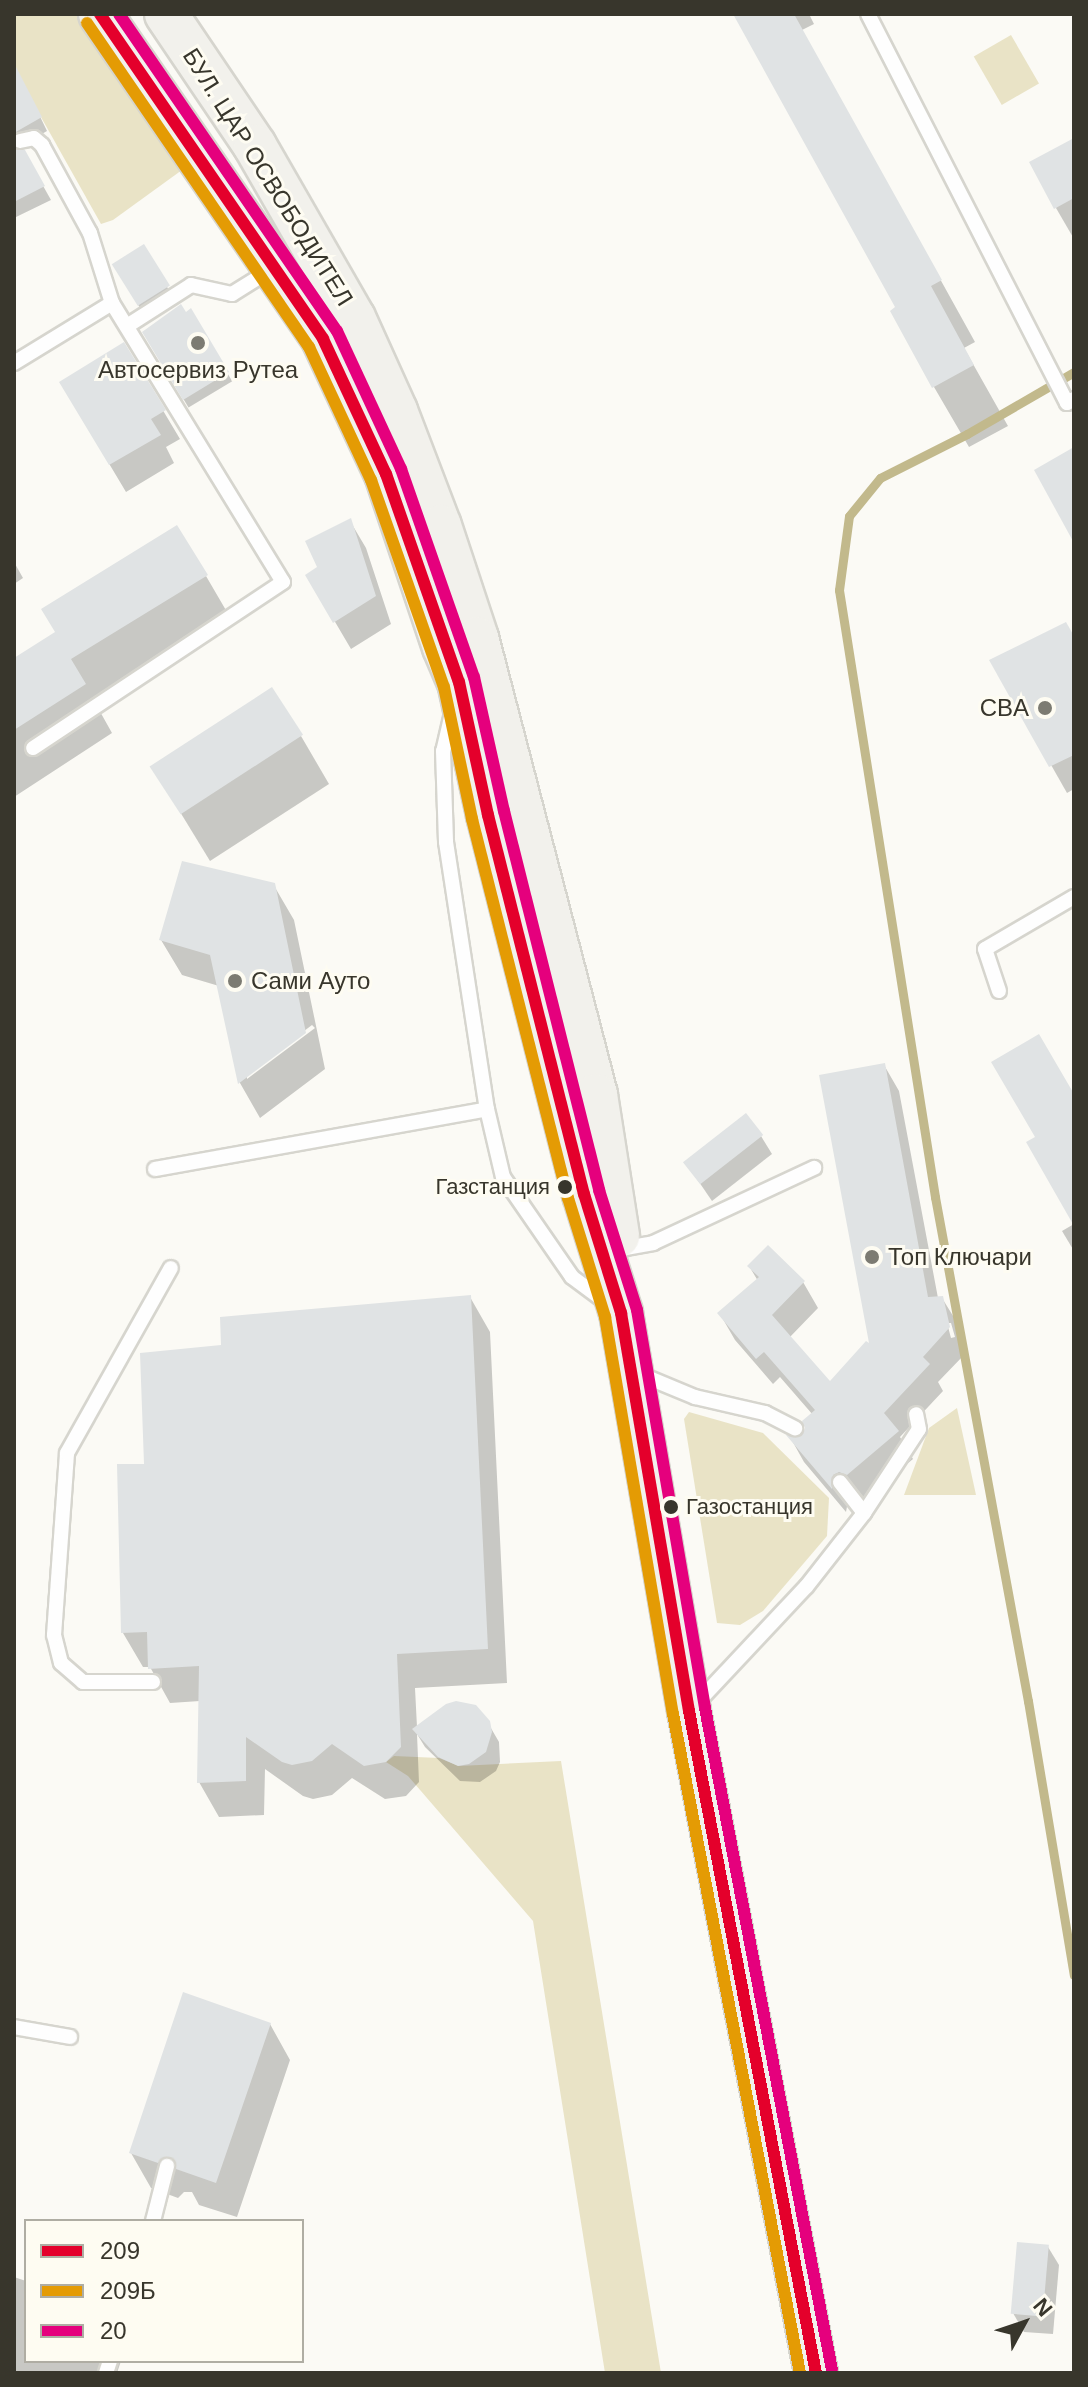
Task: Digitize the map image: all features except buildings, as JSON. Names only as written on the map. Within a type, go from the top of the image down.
[{"type":"main road","name":"БУЛ. ЦАР ОСВОБОДИТЕЛ","points":[[100,14],[323,339],[350,391],[386,474],[459,682],[492,830],[580,1178],[621,1313],[689,1711],[816,2373]]},
{"type":"main road","name":"БУЛ. ЦАР ОСВОБОДИТЕЛ","points":[[166,14],[255,146],[354,318],[396,411],[440,526],[477,638],[596,1095],[619,1249],[621,1313]]},
{"type":"lane","points":[[868,14],[1047,362],[1071,401]]},
{"type":"lane","points":[[20,141],[34,138],[42,145],[90,233],[112,303],[283,582],[33,748]]},
{"type":"lane","points":[[39,175],[49,173],[61,180]]},
{"type":"lane","points":[[127,326],[191,285],[232,294],[275,267]]},
{"type":"lane","points":[[14,363],[112,303]]},
{"type":"lane","points":[[459,682],[443,751],[446,842],[487,1109],[503,1177],[572,1277],[621,1313]]},
{"type":"lane","points":[[999,991],[985,949],[1074,897]]},
{"type":"lane","points":[[155,1169],[487,1109]]},
{"type":"lane","points":[[619,1249],[653,1243],[814,1168]]},
{"type":"lane","points":[[153,1682],[83,1682],[61,1663],[54,1635],[67,1453],[171,1268]]},
{"type":"lane","points":[[632,1371],[695,1397],[765,1413],[795,1428]]},
{"type":"lane","points":[[689,1711],[806,1587],[864,1513],[919,1429],[916,1414]]},
{"type":"lane","points":[[840,1482],[864,1513]]},
{"type":"lane","points":[[14,2027],[70,2037]]},
{"type":"lane","points":[[154,2219],[167,2166]]},
{"type":"shaded area","points":[[14,14],[77,14],[182,170],[113,220],[101,224],[14,69]]},
{"type":"shaded area","points":[[1011,35],[1039,83],[1002,105],[974,56]]},
{"type":"shaded area","points":[[957,1408],[976,1495],[904,1495],[929,1428]]},
{"type":"shaded area","points":[[689,1412],[763,1433],[829,1498],[827,1536],[763,1611],[740,1625],[717,1623],[684,1419]]},
{"type":"shaded area","points":[[394,1756],[439,1758],[459,1766],[561,1761],[661,2373],[605,2373],[533,1921],[408,1776],[386,1762]]},
{"type":"waterway","points":[[1074,372],[967,434],[880,478],[849,516],[839,590],[935,1197],[1028,1701],[1074,1975]]},
{"type":"transit line","name":"209","points":[[100,14],[323,339],[386,474],[459,682],[488,815],[584,1194],[621,1313],[689,1711],[816,2373]]},
{"type":"transit line","name":"20","points":[[119,14],[337,331],[401,469],[474,677],[504,811],[599,1190],[637,1310],[705,1708],[832,2370]]},
{"type":"transit line","name":"209Б","points":[[87,23],[309,347],[371,480],[444,687],[472,819],[568,1198],[605,1317],[673,1714],[800,2373]]},
{"type":"place","name":"Автосервиз Рутеа","points":[[198,343]]},
{"type":"place","name":"CBA","points":[[1045,708]]},
{"type":"place","name":"Сами Ауто","points":[[235,981]]},
{"type":"place","name":"Газстанция","points":[[565,1187]]},
{"type":"place","name":"Топ Ключари","points":[[872,1257]]},
{"type":"place","name":"Газoстанция","points":[[671,1507]]}]
